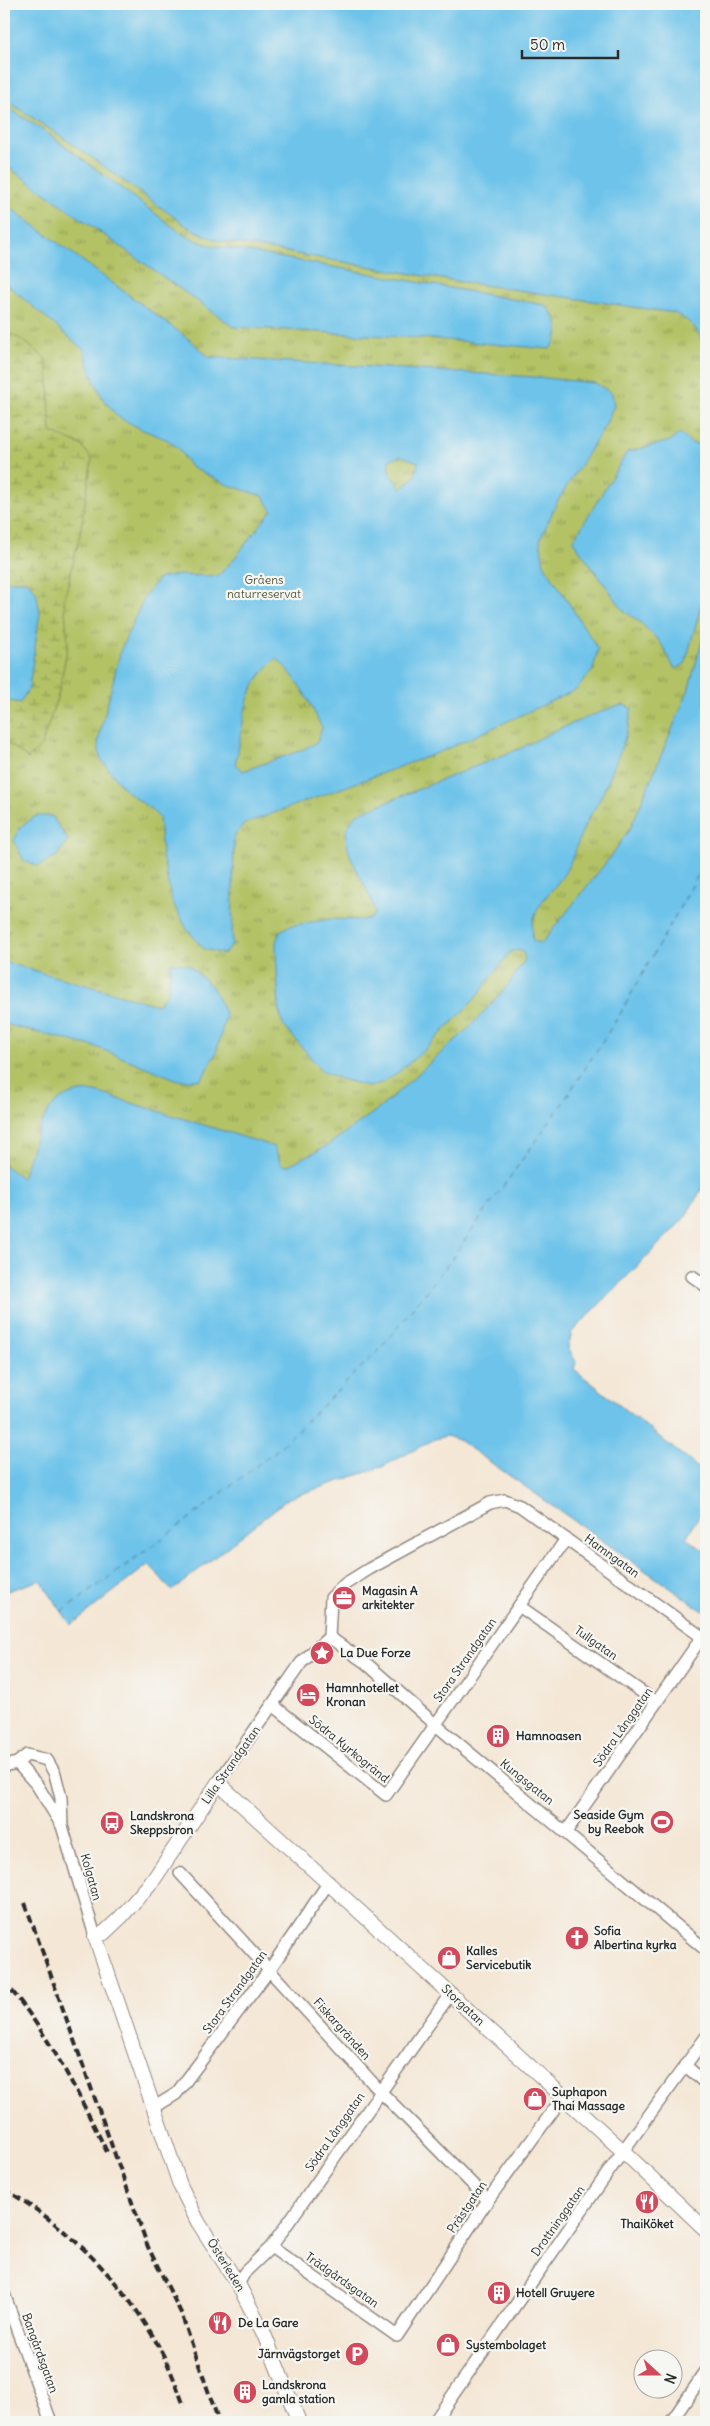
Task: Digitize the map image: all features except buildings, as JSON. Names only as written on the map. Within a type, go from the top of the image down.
[{"type":"street","points":[[692,1276],[706,1286]]},
{"type":"street","name":"Hamngatan","points":[[329,1637],[331,1598],[345,1584],[490,1503],[505,1500],[520,1506],[702,1637]]},
{"type":"street","name":"Stora Strandgatan","points":[[386,1796],[566,1540]]},
{"type":"street","name":"Tullgatan","points":[[519,1606],[656,1702]]},
{"type":"street","name":"Lilla Strandgatan","points":[[96,1936],[104,1933],[121,1917],[154,1879],[301,1663],[329,1637]]},
{"type":"street","name":"Kungsgatan","points":[[329,1637],[366,1663],[436,1725],[706,1950]]},
{"type":"street","name":"Södra Långgatan","points":[[566,1832],[702,1637]]},
{"type":"street","name":"Södra Kyrkogränd","points":[[273,1705],[386,1796]]},
{"type":"street","name":"Kolgatan","points":[[4,1766],[17,1763],[28,1755],[34,1755],[47,1760],[51,1765],[61,1798],[62,1826]]},
{"type":"street","name":"Kolgatan","points":[[17,1763],[37,1785],[62,1826],[96,1936]]},
{"type":"street","name":"Storgatan","points":[[218,1783],[623,2151],[706,2230]]},
{"type":"street","name":"Fiskargränden","points":[[180,1873],[380,2091],[488,2200]]},
{"type":"street","name":"Stora Strandgatan","points":[[154,2108],[176,2094],[270,1969],[329,1882]]},
{"type":"street","points":[[96,1936],[154,2108]]},
{"type":"street","name":"Södra Långgatan","points":[[238,2284],[245,2272],[271,2246],[451,1994]]},
{"type":"street","name":"Drottninggatan","points":[[434,2422],[623,2151],[706,2037]]},
{"type":"street","points":[[685,2065],[706,2084]]},
{"type":"street","name":"Prästgatan","points":[[397,2336],[488,2200],[563,2097]]},
{"type":"street","name":"Österleden","points":[[154,2108],[184,2192],[198,2222],[238,2284],[264,2334],[299,2422]]},
{"type":"street","name":"Trädgårdsgatan","points":[[271,2246],[397,2336]]},
{"type":"street","name":"Bangårdsgatan","points":[[4,2294],[51,2422]]},
{"type":"street","points":[[672,2422],[706,2371]]},
{"type":"green space","name":"Gråens naturreservat","points":[[4,84],[706,313],[706,685],[630,834],[543,944],[506,946],[526,951],[525,968],[485,1015],[355,1135],[279,1172],[26,1184],[4,1170],[4,159],[207,252],[4,108]]},
{"type":"green space","points":[[4,331],[24,341],[46,359],[51,432],[81,445],[92,459],[80,534],[64,601],[68,644],[59,692],[41,746],[28,759],[4,740]]},
{"type":"water","points":[[4,4],[706,4],[706,372],[700,336],[691,324],[674,313],[436,278],[216,240],[188,227],[74,145],[4,99]]},
{"type":"water","points":[[4,105],[46,132],[184,235],[205,244],[545,305],[554,315],[558,326],[557,337],[550,349],[435,339],[234,327],[4,164]]},
{"type":"water","points":[[4,203],[190,340],[209,357],[535,377],[595,383],[612,393],[614,405],[606,424],[557,502],[540,540],[544,564],[598,649],[593,670],[576,690],[440,752],[244,824],[234,837],[232,945],[224,954],[204,949],[187,929],[172,902],[162,856],[159,818],[152,810],[125,790],[100,758],[98,741],[121,649],[144,598],[159,578],[178,575],[218,576],[234,559],[272,510],[263,496],[228,485],[191,467],[178,448],[168,440],[118,417],[103,399],[91,373],[84,350],[4,282]],"holes":[[[401,456],[418,462],[415,477],[401,489],[389,471],[389,460]],[[276,658],[297,681],[322,728],[317,742],[302,750],[243,771],[235,764],[249,695],[255,683]]]},
{"type":"water","points":[[680,433],[691,443],[703,445],[706,461],[706,588],[685,664],[675,669],[660,642],[641,623],[624,611],[573,541],[627,452],[670,441]]},
{"type":"water","points":[[4,581],[27,581],[36,591],[40,612],[29,688],[20,703],[4,700]]},
{"type":"water","points":[[706,627],[706,1182],[685,1217],[572,1332],[568,1347],[576,1362],[574,1369],[706,1474],[706,1503],[686,1538],[706,1552],[706,1613],[460,1441],[447,1436],[435,1439],[382,1467],[289,1498],[172,1591],[149,1564],[71,1625],[40,1580],[4,1592],[4,1165],[22,1178],[44,1118],[53,1106],[64,1097],[78,1092],[96,1092],[266,1144],[274,1147],[281,1164],[286,1166],[325,1147],[381,1107],[469,1028],[509,984],[525,959],[523,952],[517,950],[510,952],[475,999],[428,1047],[396,1074],[381,1083],[369,1087],[322,1071],[283,1025],[279,1010],[276,942],[280,931],[289,926],[329,919],[364,920],[371,918],[375,913],[369,894],[348,848],[346,834],[351,822],[357,814],[521,748],[556,730],[613,707],[624,705],[631,708],[625,738],[601,797],[583,829],[567,869],[537,910],[532,929],[533,941],[542,943],[611,856],[631,827],[688,691]]},
{"type":"water","points":[[36,816],[52,816],[68,840],[56,857],[38,866],[24,861],[14,841],[20,827]]},
{"type":"water","points":[[4,962],[157,1005],[168,993],[171,962],[189,965],[213,988],[226,1015],[216,1053],[201,1080],[178,1080],[96,1047],[4,1024]]},
{"type":"ferry route","points":[[62,1612],[186,1521],[278,1449],[379,1350],[445,1268],[562,1104],[620,1014],[706,861]]},
{"type":"railway","points":[[25,1903],[148,2247],[181,2313],[219,2422]]},
{"type":"railway","points":[[4,1981],[49,2043],[107,2152]]},
{"type":"railway","points":[[4,2189],[51,2220],[93,2258],[113,2280],[146,2325],[160,2349],[184,2406]]},
{"type":"place","name":"Magasin A arkitekter","points":[[344,1598]]},
{"type":"place","name":"La Due Forze","points":[[322,1653]]},
{"type":"place","name":"Hamnhotellet Kronan","points":[[308,1695]]},
{"type":"place","name":"Hamnoasen","points":[[498,1736]]},
{"type":"place","name":"Seaside Gym by Reebok","points":[[662,1822]]},
{"type":"place","name":"Landskrona Skeppsbron","points":[[112,1823]]},
{"type":"place","name":"Sofia Albertina kyrka","points":[[577,1938]]},
{"type":"place","name":"Kalles Servicebutik","points":[[449,1958]]},
{"type":"place","name":"Suphapon Thai Massage","points":[[535,2099]]},
{"type":"place","name":"ThaiKöket","points":[[647,2202]]},
{"type":"place","name":"Hotell Gruyere","points":[[499,2293]]},
{"type":"place","name":"De La Gare","points":[[220,2323]]},
{"type":"place","name":"Systembolaget","points":[[448,2345]]},
{"type":"place","name":"Järnvägstorget","points":[[357,2354]]},
{"type":"place","name":"Landskrona gamla station","points":[[245,2392]]}]
